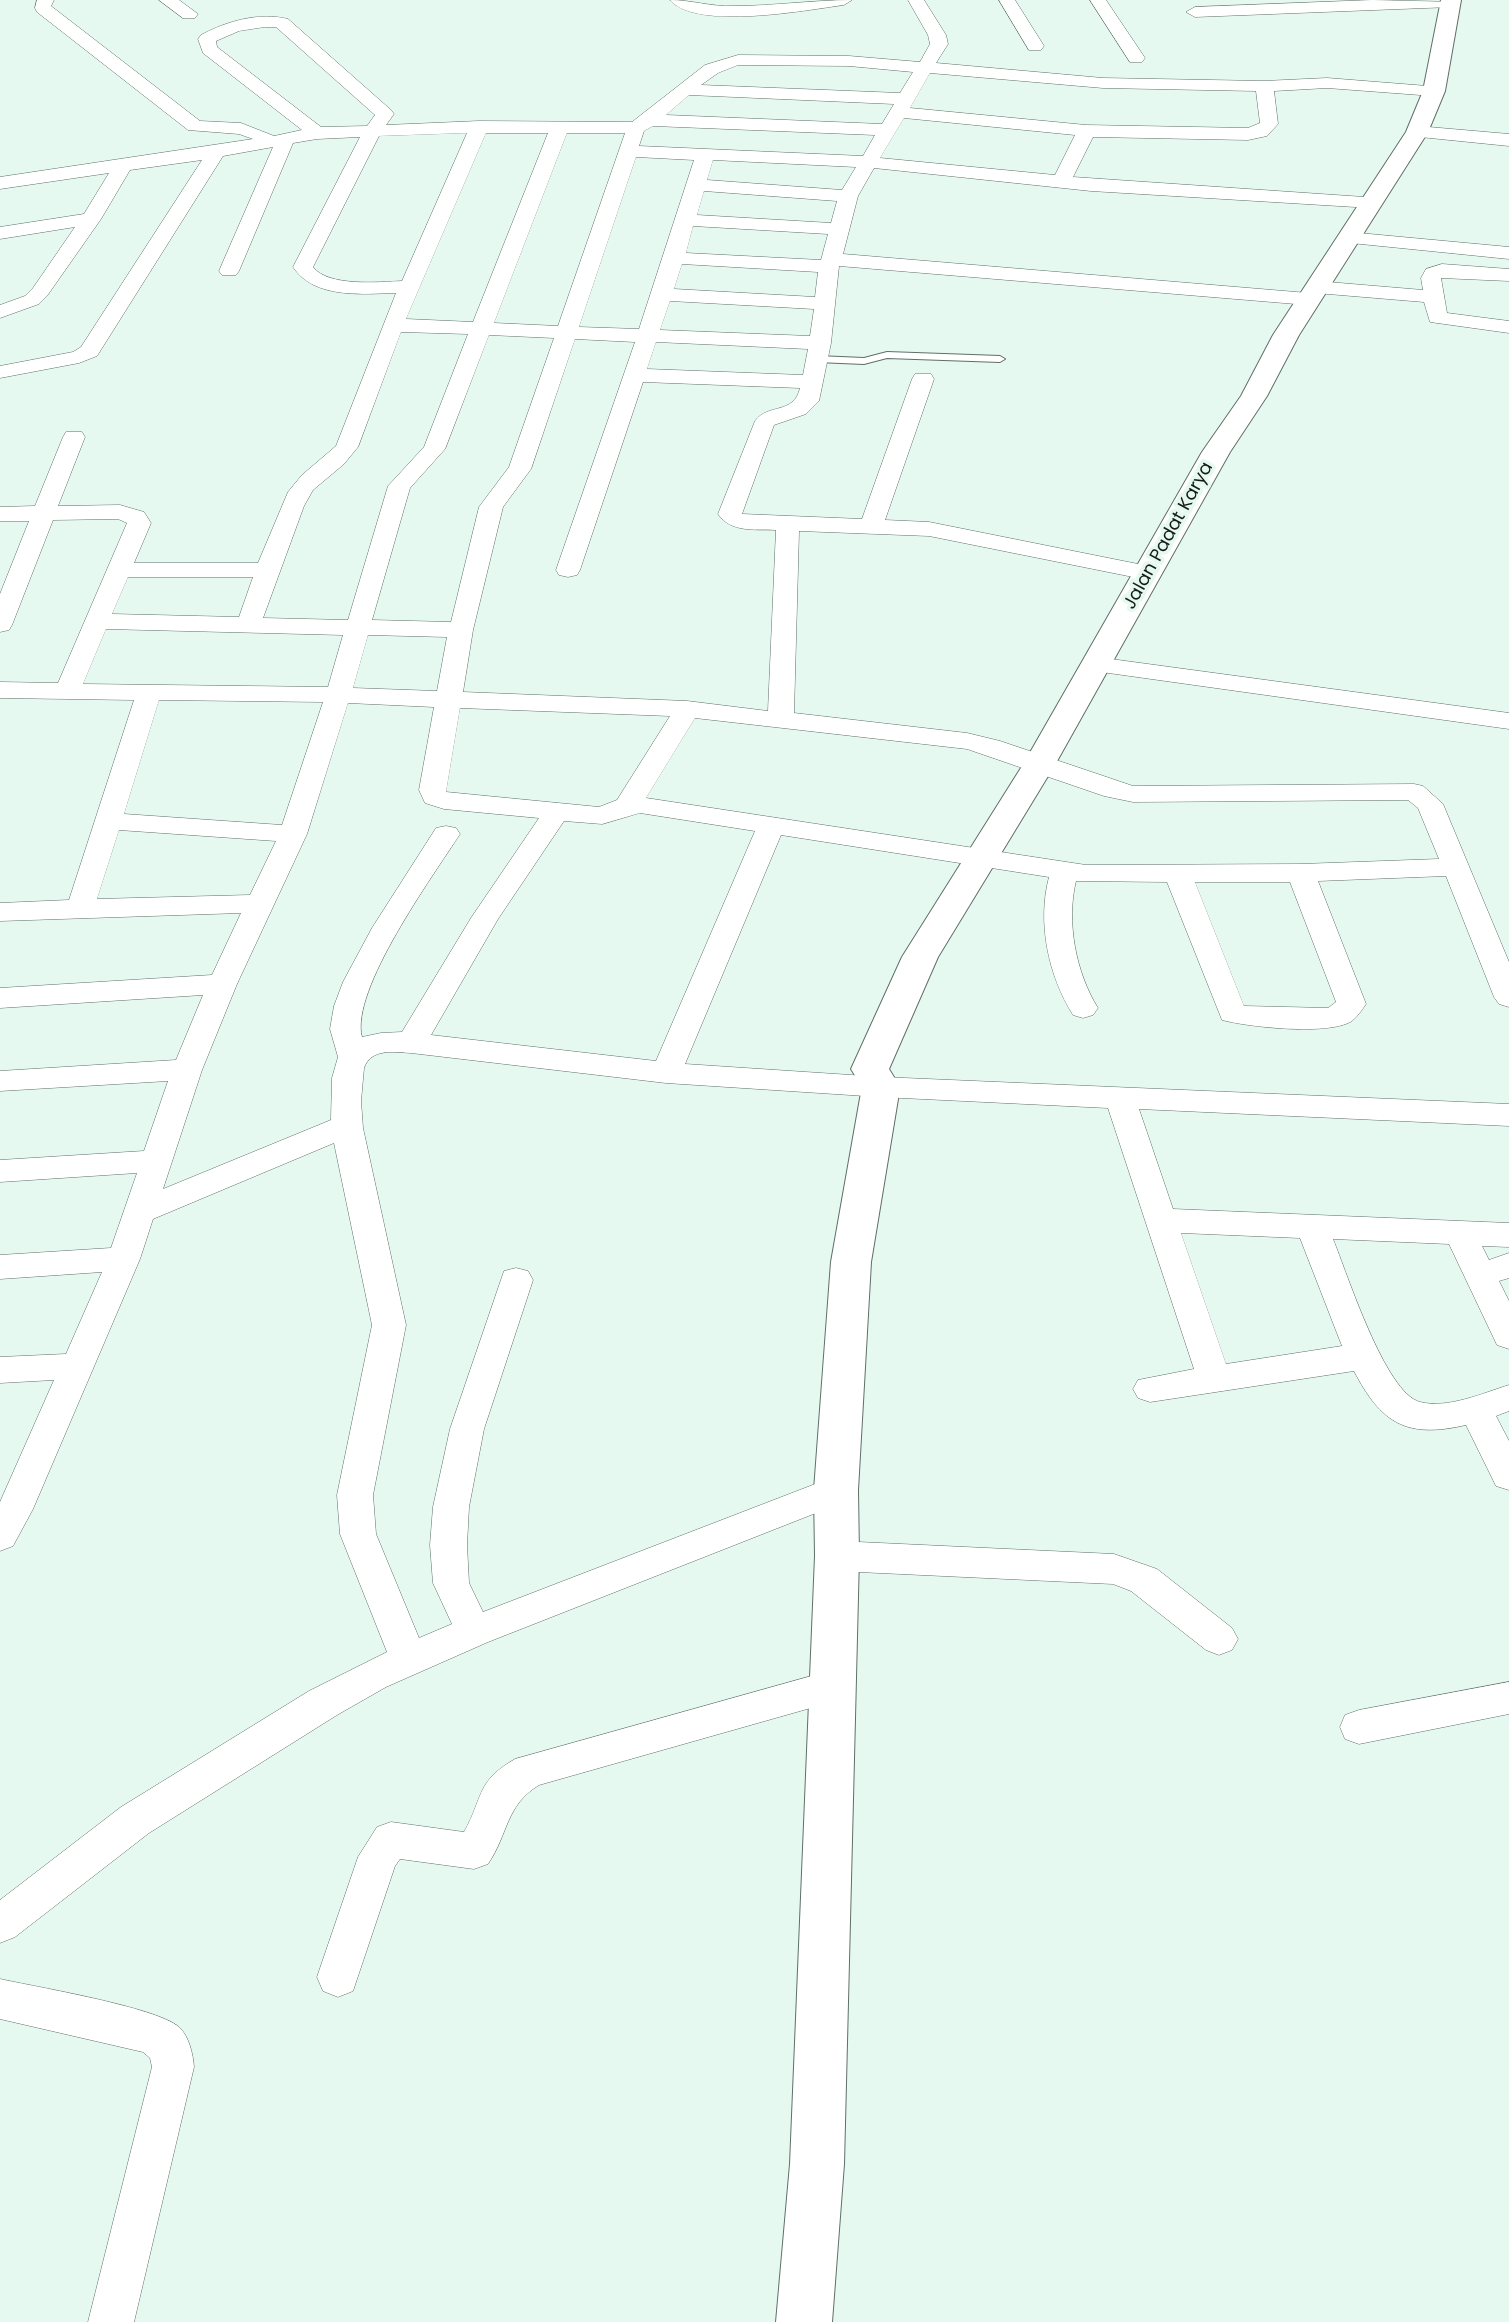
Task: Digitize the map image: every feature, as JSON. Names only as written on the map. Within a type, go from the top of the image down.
[{"type":"street","points":[[46,0],[43,8],[195,126],[241,129],[279,140]]},
{"type":"street","points":[[167,0],[189,13]]},
{"type":"street","points":[[678,0],[696,10],[719,12],[844,0]]},
{"type":"street","points":[[916,0],[938,39],[937,50],[848,196],[831,263],[813,382],[804,406],[773,418],[763,426],[730,514],[734,519],[744,522],[871,526],[951,533],[1148,573]]},
{"type":"street","points":[[1007,0],[1035,46]]},
{"type":"street","points":[[1098,0],[1136,58]]},
{"type":"street","points":[[1191,6],[1451,1]]},
{"type":"street","name":"Jalan Padat Karya","points":[[804,2322],[817,2164],[837,1556],[836,1490],[851,1262],[876,1078],[920,957],[1040,763],[1216,452],[1254,396],[1312,293],[1416,132],[1434,91],[1451,1]]},
{"type":"street","points":[[1191,6],[1207,27]]},
{"type":"street","points":[[317,133],[209,49],[207,39],[240,27],[269,21],[282,23],[385,114],[373,130],[303,267],[305,274],[314,281],[329,285],[410,287]]},
{"type":"street","points":[[1434,91],[1336,83],[1264,86],[1183,98],[1103,83],[849,61],[727,61],[714,67],[644,124],[629,151],[520,469],[491,507],[461,630],[432,790],[435,797],[444,801],[602,816],[627,806],[640,805],[1065,871],[1301,873],[1457,867]]},
{"type":"street","points":[[1103,83],[1112,132]]},
{"type":"street","points":[[687,90],[898,114],[1086,131],[1191,135],[1248,134],[1267,128],[1264,86]]},
{"type":"street","points":[[1183,98],[1191,135]]},
{"type":"street","points":[[0,183],[216,152],[317,133],[898,114]]},
{"type":"street","points":[[249,624],[267,570],[301,491],[311,479],[334,463],[347,447],[393,325],[479,127]]},
{"type":"street","points":[[0,1536],[14,1478],[77,1366],[124,1259],[187,1070],[222,984],[293,834],[338,695],[400,486],[434,449],[560,127]]},
{"type":"street","points":[[1061,182],[1086,131]]},
{"type":"street","points":[[1416,132],[1509,140]]},
{"type":"street","points":[[229,271],[279,140]]},
{"type":"street","points":[[629,151],[869,162],[1061,182],[1373,202]]},
{"type":"street","points":[[0,372],[79,357],[89,351],[216,152]]},
{"type":"street","points":[[568,570],[674,258],[705,153]]},
{"type":"street","points":[[2,314],[32,300],[40,292],[91,219],[123,166]]},
{"type":"street","points":[[696,185],[848,196]]},
{"type":"street","points":[[0,233],[91,219]]},
{"type":"street","points":[[685,220],[838,229]]},
{"type":"street","points":[[1348,238],[1509,253]]},
{"type":"street","points":[[674,258],[831,263],[1312,293],[1433,297]]},
{"type":"street","points":[[1509,275],[1435,271],[1431,278],[1435,315],[1440,319],[1509,327]]},
{"type":"street","points":[[660,294],[826,304]]},
{"type":"street","points":[[393,325],[646,336],[818,351]]},
{"type":"street","points":[[633,375],[813,382]]},
{"type":"street","points":[[871,526],[923,379]]},
{"type":"street","points":[[0,625],[74,437]]},
{"type":"street","points":[[0,514],[120,512],[136,517],[139,523],[67,691]]},
{"type":"street","points":[[781,718],[788,523]]},
{"type":"street","points":[[118,570],[267,570]]},
{"type":"street","points":[[96,621],[461,630]]},
{"type":"street","points":[[1096,665],[1509,722]]},
{"type":"street","points":[[0,690],[338,695],[687,709],[967,741],[1133,794],[1414,792],[1430,804],[1457,867],[1500,948],[1509,996]]},
{"type":"street","points":[[80,908],[149,692]]},
{"type":"street","points":[[627,806],[687,709]]},
{"type":"street","points":[[411,1043],[485,918],[557,811]]},
{"type":"street","points":[[108,821],[293,834]]},
{"type":"street","points":[[666,1073],[772,824]]},
{"type":"street","points":[[353,1056],[345,1026],[350,1001],[370,960],[446,834]]},
{"type":"street","points":[[1065,871],[1056,911],[1057,935],[1076,997],[1083,1007]]},
{"type":"street","points":[[1178,874],[1232,1013],[1238,1017],[1262,1018],[1336,1017],[1351,1004],[1301,873]]},
{"type":"street","points":[[0,912],[260,904]]},
{"type":"street","points":[[0,998],[222,984]]},
{"type":"street","points":[[409,1659],[358,1534],[354,1514],[355,1495],[389,1325],[346,1126],[348,1067],[353,1056],[366,1046],[382,1042],[411,1043],[666,1073],[876,1078],[1119,1096],[1509,1115]]},
{"type":"street","points":[[0,1081],[187,1070]]},
{"type":"street","points":[[1119,1096],[1214,1378]]},
{"type":"street","points":[[142,1210],[346,1126]]},
{"type":"street","points":[[0,1171],[158,1161]]},
{"type":"street","points":[[1161,1220],[1509,1235]]},
{"type":"street","points":[[1312,1227],[1365,1356],[1386,1396],[1398,1407],[1413,1414],[1436,1417],[1509,1398]]},
{"type":"street","points":[[1459,1233],[1495,1270],[1509,1336]]},
{"type":"street","points":[[0,1267],[124,1259]]},
{"type":"street","points":[[475,1631],[452,1585],[449,1522],[458,1460],[516,1280]]},
{"type":"street","points":[[1150,1389],[1365,1356]]},
{"type":"street","points":[[0,1370],[77,1366]]},
{"type":"street","points":[[1475,1409],[1509,1476]]},
{"type":"street","points":[[0,1924],[135,1820],[323,1703],[409,1659],[475,1631],[836,1490]]},
{"type":"street","points":[[837,1556],[1114,1569],[1144,1580],[1219,1639]]},
{"type":"street","points":[[338,1978],[378,1857],[391,1840],[474,1851],[491,1809],[503,1788],[529,1771],[833,1686]]},
{"type":"street","points":[[1359,1727],[1509,1698]]},
{"type":"street","points":[[0,1999],[148,2033],[161,2039],[171,2050],[173,2067],[111,2322]]},
{"type":"lane","points":[[818,351],[864,361],[887,355],[1000,359]]}]
